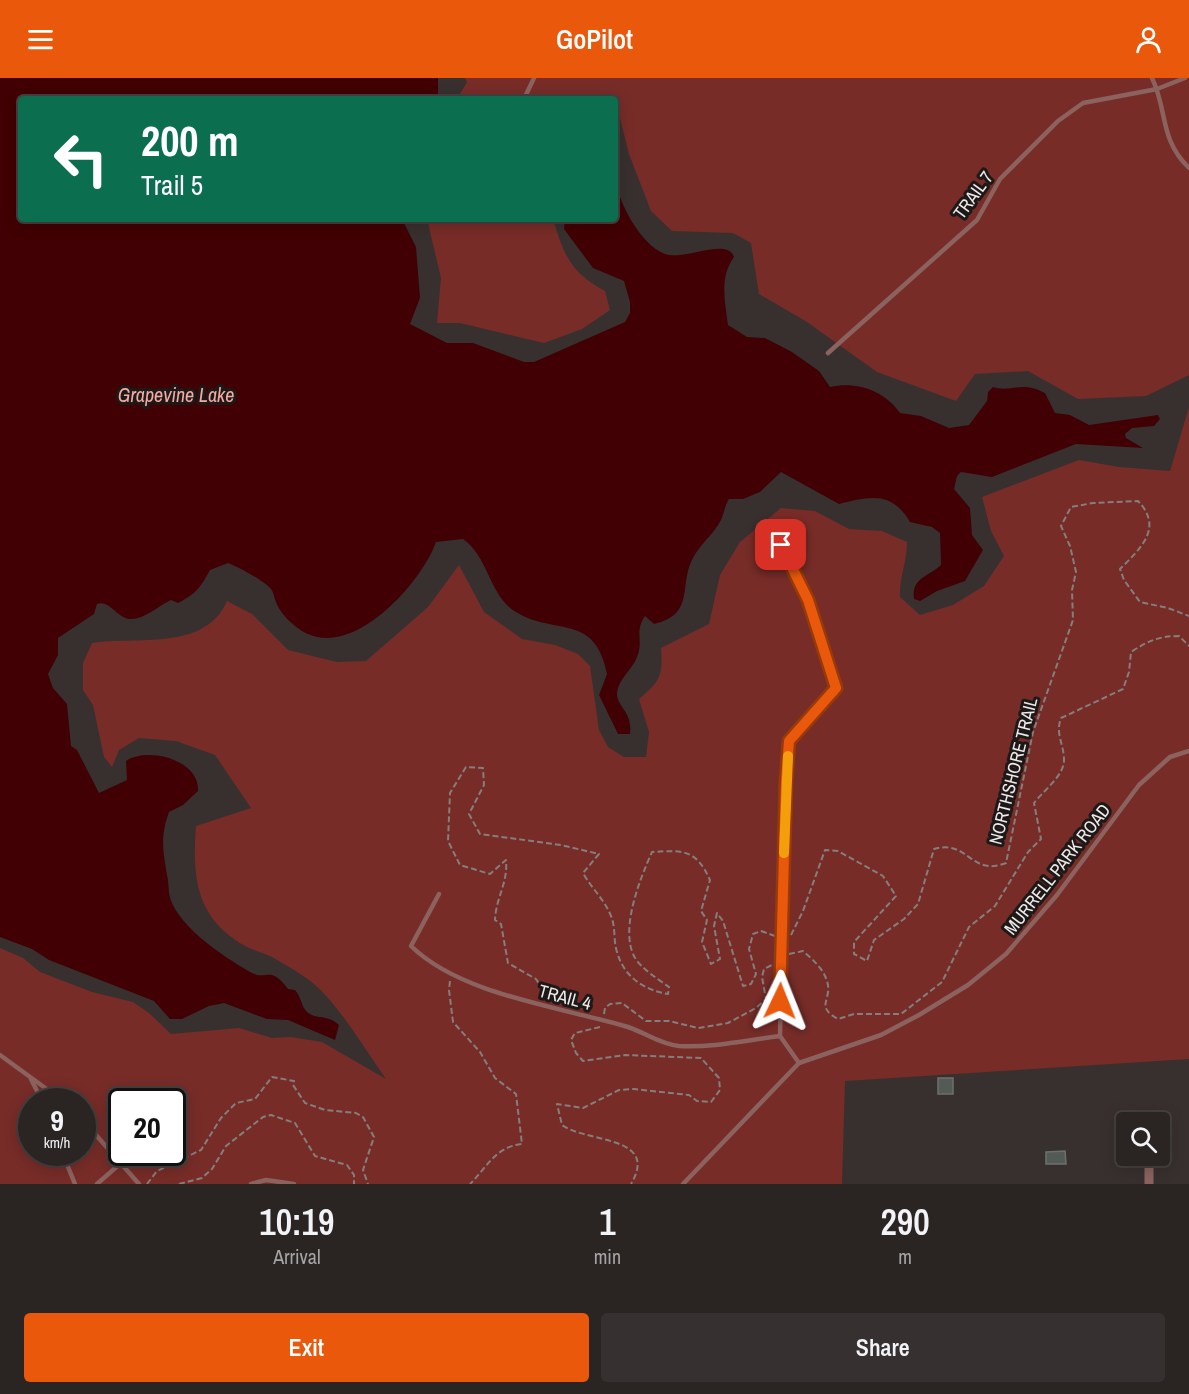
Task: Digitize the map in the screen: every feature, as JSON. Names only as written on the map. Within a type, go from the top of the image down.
[{"type":"street","points":[[1149,1166],[1149,1184]]},
{"type":"lane","points":[[525,96],[534,78]]},
{"type":"lane","points":[[1152,78],[1157,89],[1163,123],[1171,143],[1180,159],[1189,168]]},
{"type":"lane","name":"TRAIL 7","points":[[828,353],[977,220],[1000,179],[1058,121],[1083,103],[1157,89],[1185,78]]},
{"type":"lane","points":[[781,545],[808,600],[836,688],[789,741],[780,1035],[799,1063]]},
{"type":"lane","name":"MURRELL PARK ROAD","points":[[682,1184],[799,1063],[881,1035],[968,985],[1006,954],[1033,924],[1152,771],[1170,757],[1189,751]]},
{"type":"lane","name":"TRAIL 4","points":[[439,894],[411,946],[428,963],[508,997],[630,1028],[664,1044],[680,1046],[721,1044],[780,1035]]},
{"type":"lane","points":[[0,1055],[45,1088]]},
{"type":"lane","points":[[30,1077],[36,1088]]},
{"type":"lane","points":[[96,1135],[108,1148]]},
{"type":"lane","points":[[68,1166],[75,1184]]},
{"type":"lane","points":[[97,1184],[118,1166]]},
{"type":"lane","points":[[124,1166],[139,1184]]},
{"type":"lane","points":[[251,1184],[266,1180],[294,1184]]},
{"type":"path","name":"NORTHSHORE TRAIL","points":[[782,937],[790,938],[803,911],[825,850],[838,851],[883,876],[896,896],[854,942],[854,954],[867,961],[874,940],[904,919],[918,904],[934,849],[947,846],[963,852],[974,863],[995,867],[1006,863],[1033,732],[1073,620],[1072,590],[1076,572],[1070,546],[1061,526],[1071,507],[1094,502],[1138,501],[1146,510],[1150,522],[1144,545],[1120,569],[1124,580],[1140,602],[1168,608],[1189,616]]},
{"type":"path","name":"NORTHSHORE TRAIL","points":[[781,959],[792,952],[803,951],[818,964],[828,983],[825,1006],[828,1014],[838,1019],[854,1014],[901,1014],[942,982],[969,927],[995,906],[1028,852],[1041,839],[1034,803],[1058,776],[1064,762],[1057,729],[1061,718],[1123,689],[1129,672],[1131,652],[1144,643],[1159,636],[1179,636],[1189,646]]},
{"type":"path","points":[[529,1002],[545,993],[536,979],[508,963],[501,924],[495,920],[507,878],[506,860],[490,874],[460,865],[448,841],[450,793],[466,767],[483,768],[484,785],[469,814],[480,834],[561,845],[600,854],[583,873],[589,884],[603,897],[615,926],[617,952],[624,965],[636,982],[648,990],[668,994],[669,987],[634,958],[628,940],[630,915],[652,852],[685,852],[702,862],[710,880],[701,910],[707,920],[702,942],[711,964],[720,959],[714,926],[717,913],[723,921],[743,986],[751,984],[756,974],[748,949],[753,934],[761,931],[782,937]]},
{"type":"path","points":[[631,1184],[637,1173],[638,1161],[629,1148],[616,1142],[572,1132],[562,1125],[557,1104],[583,1108],[619,1090],[634,1089],[689,1095],[697,1101],[711,1102],[720,1090],[719,1078],[701,1058],[626,1055],[583,1061],[571,1040],[575,1033],[602,1026],[605,1008],[610,1004],[622,1003],[646,1021],[669,1021],[698,1028],[728,1023],[756,1008],[766,999],[762,977],[764,969],[781,959]]},
{"type":"path","points":[[454,977],[449,990],[453,1022],[480,1052],[495,1078],[516,1094],[522,1144],[508,1145],[495,1154],[470,1184]]},
{"type":"path","points":[[147,1184],[158,1171],[201,1150],[220,1118],[236,1103],[255,1099],[272,1077],[294,1081],[293,1085],[305,1103],[326,1110],[356,1113],[363,1118],[374,1137],[363,1170],[368,1184]]},
{"type":"path","points":[[179,1184],[202,1178],[212,1169],[226,1146],[263,1117],[271,1115],[295,1123],[315,1156],[347,1165],[354,1175],[354,1184]]},
{"type":"shaded area","points":[[465,78],[1189,78],[1189,375],[1146,396],[1078,399],[1028,371],[975,374],[956,401],[877,372],[807,322],[759,294],[751,243],[733,233],[672,231],[651,211],[629,154],[618,110],[618,96],[459,96],[467,82]]},
{"type":"shaded area","points":[[428,222],[554,222],[570,261],[584,277],[605,291],[610,310],[582,329],[544,343],[460,323],[437,323],[441,278]]},
{"type":"shaded area","points":[[1189,407],[1189,1059],[845,1081],[842,1184],[0,1184],[0,948],[23,958],[40,972],[92,992],[133,1002],[149,1013],[171,1034],[239,1028],[272,1038],[291,1037],[322,1042],[386,1079],[342,1016],[314,984],[277,960],[247,947],[230,936],[207,910],[197,880],[196,826],[251,808],[215,755],[176,741],[139,738],[119,750],[112,767],[104,757],[93,705],[83,690],[83,663],[92,643],[186,635],[203,628],[217,617],[227,601],[252,614],[288,650],[337,662],[366,661],[428,607],[459,565],[484,612],[522,639],[555,645],[578,654],[590,666],[599,730],[608,747],[624,757],[646,757],[649,732],[639,699],[659,677],[661,648],[709,624],[720,575],[740,542],[781,508],[815,511],[849,529],[882,531],[907,542],[900,597],[920,615],[953,605],[984,586],[1004,556],[991,531],[982,497],[1079,460],[1119,467],[1170,471]]},
{"type":"water","name":"Grapevine Lake","points":[[0,78],[438,78],[438,96],[18,96],[18,222],[404,222],[416,247],[420,298],[410,324],[447,343],[473,343],[524,362],[534,362],[625,322],[630,313],[630,302],[624,281],[593,268],[564,229],[565,222],[618,222],[618,192],[626,211],[639,232],[656,249],[665,254],[683,255],[714,249],[730,251],[734,257],[726,273],[724,290],[728,325],[747,337],[765,338],[792,352],[819,371],[830,387],[850,385],[870,390],[887,399],[900,413],[921,416],[949,428],[969,425],[987,401],[988,392],[993,387],[1037,389],[1045,393],[1055,413],[1070,415],[1089,425],[1158,415],[1160,419],[1154,426],[1132,428],[1125,434],[1126,438],[1143,448],[1076,444],[992,477],[961,472],[957,476],[954,489],[970,508],[972,535],[983,550],[965,581],[937,591],[920,601],[914,599],[915,587],[918,582],[941,565],[940,533],[932,527],[910,522],[903,512],[887,500],[870,498],[839,504],[781,472],[760,492],[743,499],[729,499],[718,525],[693,558],[681,606],[667,619],[654,624],[645,616],[642,622],[637,657],[622,679],[617,694],[619,703],[629,720],[630,734],[618,734],[599,695],[607,674],[601,655],[593,642],[583,633],[530,619],[507,605],[494,587],[472,547],[463,539],[436,542],[417,576],[402,594],[366,625],[346,635],[327,638],[308,634],[298,629],[281,611],[267,585],[228,563],[210,570],[197,590],[178,603],[171,600],[141,617],[126,618],[106,604],[97,604],[94,614],[58,638],[58,655],[48,674],[53,688],[67,704],[71,746],[77,750],[99,793],[127,780],[126,761],[135,757],[147,755],[171,759],[191,771],[198,791],[183,805],[169,812],[163,836],[169,895],[175,909],[193,930],[215,949],[256,975],[277,977],[288,989],[295,990],[307,1012],[314,1016],[331,1019],[339,1025],[335,1040],[288,1020],[267,1019],[224,1003],[209,1006],[182,1019],[170,1019],[154,1001],[49,960],[32,949],[0,937]]},
{"type":"building","points":[[938,1078],[953,1078],[953,1094],[938,1094]]},
{"type":"building","points":[[1065,1151],[1066,1164],[1046,1164],[1046,1152]]},
{"type":"slow traffic","points":[[784,853],[788,756]]},
{"type":"route","points":[[780,1001],[789,741],[836,688],[808,600],[781,545]]}]
